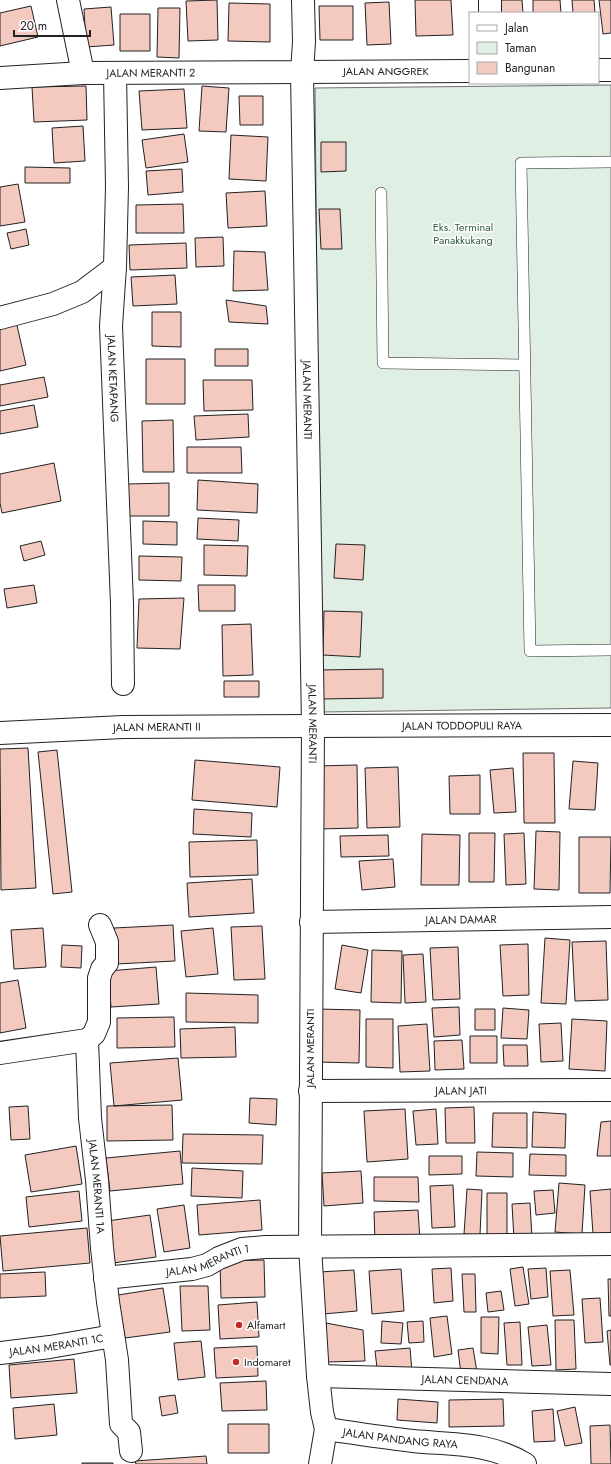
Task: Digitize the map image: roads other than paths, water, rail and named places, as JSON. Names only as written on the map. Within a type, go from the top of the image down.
[{"type":"street","points":[[68,0],[83,73]]},
{"type":"street","name":"JALAN MERANTI","points":[[303,0],[304,42],[302,72],[313,726],[310,1247],[318,1376]]},
{"type":"street","points":[[490,0],[490,12]]},
{"type":"street","points":[[599,70],[611,70]]},
{"type":"street","name":"JALAN ANGGREK","points":[[302,72],[469,71]]},
{"type":"street","name":"JALAN MERANTI 2","points":[[0,78],[83,73],[302,72]]},
{"type":"street","name":"JALAN KETAPANG","points":[[115,74],[117,187],[115,267],[111,326],[122,604],[123,684]]},
{"type":"street","points":[[0,318],[54,304],[82,292],[115,267]]},
{"type":"street","name":"JALAN TODDOPULI RAYA","points":[[313,726],[611,725]]},
{"type":"street","name":"JALAN MERANTI II","points":[[0,734],[123,727],[313,726]]},
{"type":"street","name":"JALAN DAMAR","points":[[311,922],[611,917]]},
{"type":"street","points":[[0,1053],[87,1040],[94,1034],[99,1022],[99,978],[102,969],[108,963],[107,942],[100,925]]},
{"type":"street","name":"JALAN MERANTI 1A","points":[[87,1040],[90,1118],[105,1278],[117,1360],[121,1424],[129,1432],[131,1451]]},
{"type":"street","name":"JALAN JATI","points":[[310,1091],[611,1090]]},
{"type":"street","name":"JALAN MERANTI 1","points":[[105,1278],[192,1269],[207,1265],[219,1258],[242,1250],[265,1247],[611,1244]]},
{"type":"street","name":"JALAN MERANTI 1C","points":[[0,1354],[113,1336]]},
{"type":"street","points":[[318,1376],[322,1412],[326,1429],[320,1464]]},
{"type":"street","name":"JALAN CENDANA","points":[[318,1376],[611,1384]]},
{"type":"street","name":"JALAN PANDANG RAYA","points":[[326,1429],[414,1441],[481,1446],[513,1457],[525,1464]]},
{"type":"lane","points":[[611,162],[521,163],[530,651],[611,650]]},
{"type":"lane","points":[[381,193],[383,363],[524,365]]},
{"type":"place","name":"Alfamart","points":[[239,1325]]},
{"type":"place","name":"Indomaret","points":[[236,1362]]},
{"type":"park label","name":"Eks. Terminal Panakkukang","points":[[463,233]]}]
